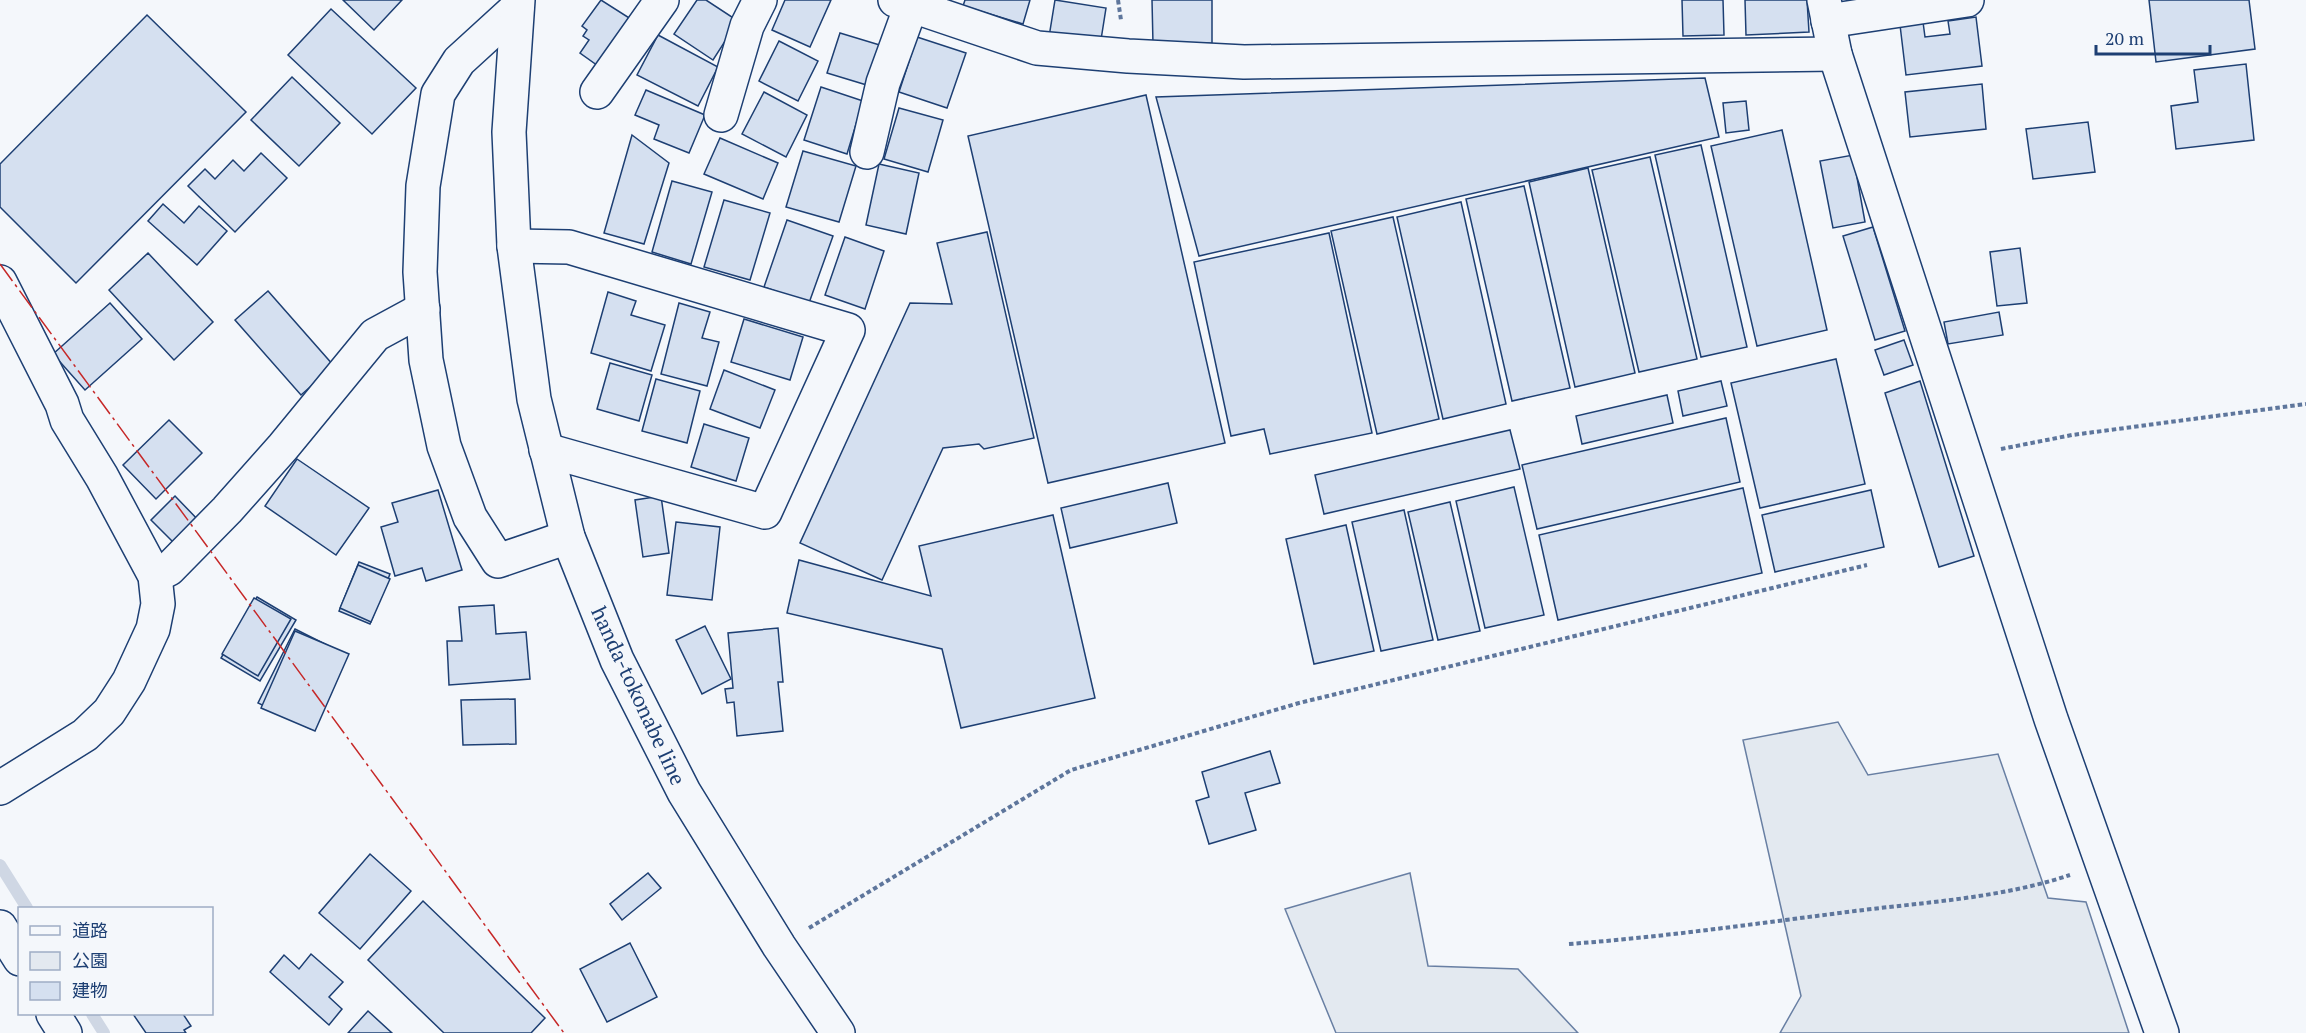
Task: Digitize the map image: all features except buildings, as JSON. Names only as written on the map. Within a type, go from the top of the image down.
[{"type":"street","points":[[597,92],[662,0]]},
{"type":"street","points":[[721,116],[747,26],[760,0]]},
{"type":"street","points":[[1966,0],[1826,10],[1835,54],[2051,719],[2162,1033]]},
{"type":"street","points":[[867,152],[903,3],[1037,48],[1128,56],[1244,62],[1835,54]]},
{"type":"street","points":[[517,4],[459,61],[438,94],[423,186],[420,272],[426,360],[444,446],[470,518],[498,561],[568,537]]},
{"type":"street","name":"handa-tokonabe line","points":[[517,4],[509,132],[514,246],[534,399],[568,537],[617,660],[684,792],[779,946],[838,1033]]},
{"type":"street","points":[[514,246],[569,247],[848,330],[765,512],[546,450]]},
{"type":"street","points":[[0,282],[62,404],[67,420],[102,477],[155,576],[158,604],[153,629],[129,681],[109,712],[85,735],[0,788]]},
{"type":"street","points":[[155,576],[169,569],[227,510],[283,447],[375,335],[423,309]]},
{"type":"street","points":[[0,927],[18,956]]},
{"type":"street","points":[[54,1015],[65,1033]]},
{"type":"path","points":[[1966,457],[2072,435],[2306,404]]},
{"type":"path","points":[[779,946],[1071,770],[1299,703],[1867,566]]},
{"type":"path","points":[[1569,944],[1628,940],[1978,896],[2034,887],[2102,865]]},
{"type":"green space","points":[[1838,722],[1868,775],[1998,754],[2048,898],[2086,902],[2129,1033],[1780,1033],[1801,996],[1743,740]]},
{"type":"green space","points":[[1410,873],[1428,966],[1518,969],[1578,1033],[1336,1033],[1285,909]]},
{"type":"waterway","points":[[0,865],[26,907]]},
{"type":"waterway","points":[[93,1015],[104,1033]]},
{"type":"power","points":[[0,264],[564,1033]]}]
